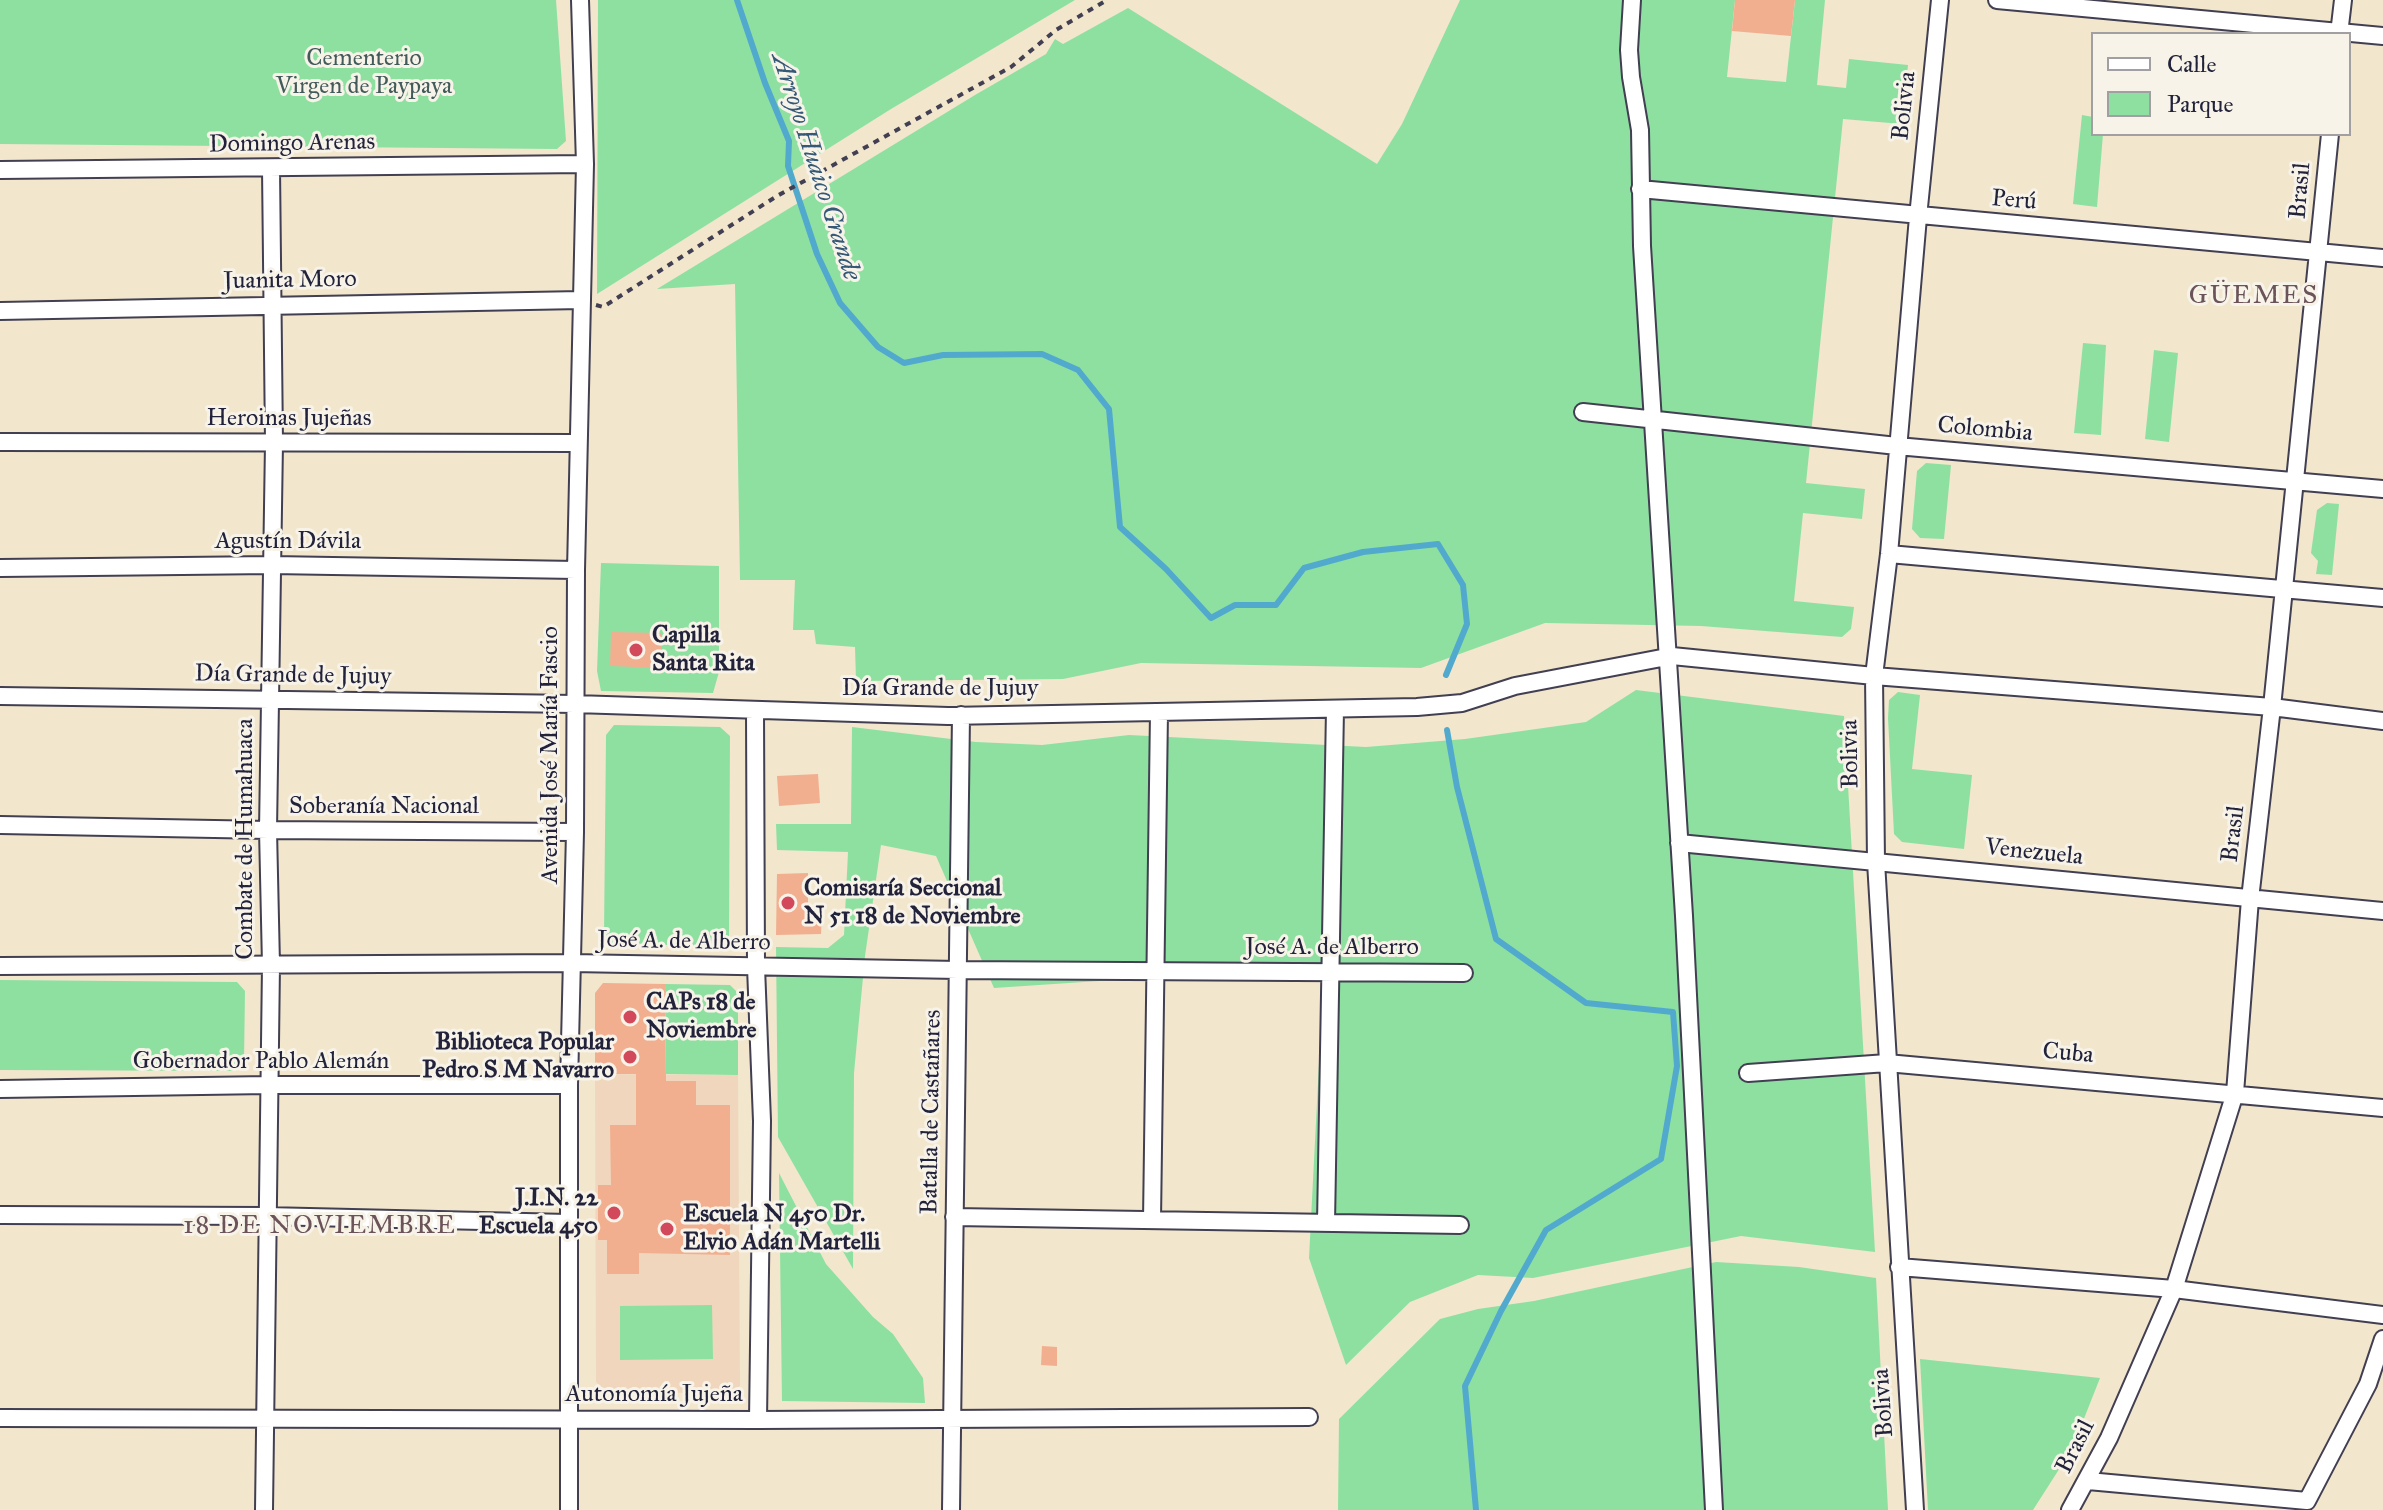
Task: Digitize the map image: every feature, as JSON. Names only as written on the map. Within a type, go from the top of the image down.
[{"type":"street","name":"Avenida José María Fascio","points":[[569,1510],[569,1085],[585,164],[580,0]]},
{"type":"street","points":[[1632,0],[1629,50],[1640,130],[1640,189],[1714,1510]]},
{"type":"street","name":"Bolivia","points":[[1915,1510],[1876,862],[1874,676],[1889,554],[1940,0]]},
{"type":"street","points":[[1997,0],[2329,32]]},
{"type":"street","points":[[2339,32],[2343,0]]},
{"type":"street","points":[[2351,34],[2383,36]]},
{"type":"street","name":"Brasil","points":[[2070,1510],[2109,1438],[2174,1289],[2235,1093],[2250,899],[2330,136]]},
{"type":"street","name":"Domingo Arenas","points":[[0,170],[585,164]]},
{"type":"street","name":"Combate de Humahuaca","points":[[264,1510],[274,443],[271,168]]},
{"type":"street","name":"Perú","points":[[1640,189],[2383,258]]},
{"type":"street","name":"Juanita Moro","points":[[0,311],[581,300]]},
{"type":"street","name":"Colombia","points":[[1583,412],[1897,446],[2383,489]]},
{"type":"street","name":"Heroinas Jujeñas","points":[[0,442],[578,443]]},
{"type":"street","points":[[1889,554],[2383,598]]},
{"type":"street","name":"Agustín Dávila","points":[[0,568],[272,565],[576,570]]},
{"type":"street","name":"Día Grande de Jujuy","points":[[0,696],[575,704],[961,715],[1335,709],[1462,703],[1515,686],[1668,656],[1874,676],[2272,707],[2383,721]]},
{"type":"street","points":[[1326,1223],[1335,709]]},
{"type":"street","points":[[755,710],[756,967],[762,1121],[758,1420]]},
{"type":"street","points":[[1152,1220],[1159,712]]},
{"type":"street","name":"Batalla de Castañares","points":[[951,1510],[961,715]]},
{"type":"street","name":"Soberanía Nacional","points":[[0,825],[575,832]]},
{"type":"street","name":"Venezuela","points":[[1679,843],[2383,911]]},
{"type":"street","name":"José A. de Alberro","points":[[0,966],[572,963],[958,970],[1464,973]]},
{"type":"street","name":"Cuba","points":[[1748,1073],[1887,1063],[2383,1108]]},
{"type":"street","name":"Gobernador Pablo Alemán","points":[[0,1089],[569,1085]]},
{"type":"street","points":[[0,1215],[266,1216],[568,1223]]},
{"type":"street","points":[[954,1217],[1460,1225]]},
{"type":"street","points":[[1899,1267],[2174,1289],[2383,1315]]},
{"type":"street","points":[[2088,1481],[2307,1501],[2368,1384],[2383,1339]]},
{"type":"street","name":"Autonomía Jujeña","points":[[0,1418],[758,1420],[1309,1417]]},
{"type":"path","points":[[581,300],[603,307],[777,196],[1011,67],[1056,30],[1107,0]]},
{"type":"shaded area","name":"Escuela N 450 Dr. Elvio Adán Martelli","points":[[595,1074],[738,1075],[740,1386],[731,1394],[605,1391],[596,1382]]},
{"type":"green space","name":"Cementerio Virgen de Paypaya","points":[[0,0],[556,0],[566,141],[557,149],[0,144]]},
{"type":"green space","points":[[598,0],[1075,0],[891,109],[597,294]]},
{"type":"green space","points":[[1460,0],[1735,0],[1727,77],[1786,82],[1795,0],[1825,0],[1817,85],[1846,88],[1849,59],[1908,65],[1902,124],[1843,119],[1806,483],[1865,489],[1862,519],[1803,513],[1794,601],[1854,607],[1851,629],[1842,637],[1701,626],[1545,623],[1421,668],[1141,663],[1063,679],[856,681],[855,647],[816,644],[814,630],[793,630],[795,580],[740,580],[735,284],[657,289],[1046,54],[1055,39],[1063,44],[1128,8],[1377,164],[1402,124]]},
{"type":"green space","points":[[2082,115],[2091,117],[2091,136],[2103,136],[2097,207],[2073,204]]},
{"type":"green space","points":[[2083,343],[2106,345],[2101,435],[2074,433]]},
{"type":"green space","points":[[2154,350],[2178,353],[2169,442],[2145,439]]},
{"type":"green space","points":[[1926,463],[1951,465],[1944,539],[1920,538],[1912,529],[1917,471]]},
{"type":"green space","points":[[2327,503],[2339,504],[2332,575],[2316,574],[2318,561],[2311,553],[2317,510]]},
{"type":"green space","points":[[601,563],[719,566],[719,672],[713,693],[601,691],[597,671]]},
{"type":"green space","points":[[1636,690],[1844,716],[1875,1252],[1741,1236],[1533,1278],[1478,1275],[1410,1302],[1346,1365],[1309,1258],[1324,966],[994,988],[936,856],[881,845],[865,956],[854,1073],[853,1269],[778,1137],[776,947],[828,948],[844,935],[848,852],[777,850],[776,824],[851,824],[852,727],[976,742],[1042,745],[1129,735],[1366,747],[1465,739],[1586,722]]},
{"type":"green space","points":[[1898,692],[1920,695],[1912,769],[1972,775],[1964,849],[1902,842],[1894,834],[1888,718],[1889,700]]},
{"type":"green space","points":[[614,725],[720,727],[730,736],[729,938],[720,946],[612,944],[604,935],[606,735]]},
{"type":"green space","points":[[0,980],[237,982],[245,991],[244,1062],[236,1071],[0,1070]]},
{"type":"green space","points":[[665,984],[730,985],[738,993],[738,1075],[666,1074]]},
{"type":"green space","points":[[779,1173],[826,1264],[873,1317],[893,1334],[923,1378],[925,1403],[782,1401]]},
{"type":"green space","points":[[1716,1262],[1799,1267],[1876,1278],[1888,1510],[1338,1510],[1339,1419],[1440,1319]]},
{"type":"green space","points":[[712,1305],[713,1359],[620,1360],[620,1306]]},
{"type":"green space","points":[[1920,1359],[2100,1378],[2072,1449],[2033,1510],[1928,1510]]},
{"type":"building","points":[[1735,0],[1795,0],[1791,36],[1732,31]]},
{"type":"building","name":"Capilla Santa Rita","points":[[611,632],[662,633],[661,668],[610,666]]},
{"type":"building","points":[[818,774],[820,803],[779,806],[777,776]]},
{"type":"building","name":"Comisaría Seccional N 51 18 de Noviembre","points":[[808,873],[808,910],[822,911],[821,934],[776,935],[777,874]]},
{"type":"building","points":[[603,983],[665,984],[666,1081],[696,1081],[696,1105],[730,1105],[730,1255],[639,1253],[639,1274],[607,1274],[607,1240],[598,1240],[598,1185],[611,1185],[610,1125],[636,1125],[636,1074],[595,1074],[595,993]]},
{"type":"building","points":[[1042,1346],[1057,1347],[1057,1366],[1041,1365]]},
{"type":"waterway","name":"Arroyo Huaico Grande","points":[[737,0],[765,83],[789,141],[788,166],[817,254],[840,303],[878,347],[904,363],[943,355],[1042,354],[1078,370],[1109,409],[1120,527],[1166,569],[1211,618],[1235,605],[1276,605],[1304,568],[1363,552],[1438,544],[1463,585],[1467,624],[1446,675]]},
{"type":"waterway","points":[[1447,730],[1457,787],[1496,939],[1586,1003],[1673,1012],[1677,1066],[1661,1159],[1546,1230],[1501,1311],[1465,1386],[1476,1510]]},
{"type":"place","name":"Capilla Santa Rita","points":[[636,650]]},
{"type":"place","name":"Comisaría Seccional N 51 18 de Noviembre","points":[[788,903]]},
{"type":"place","name":"CAPs 18 de Noviembre","points":[[630,1017]]},
{"type":"place","name":"Biblioteca Popular Pedro S M Navarro","points":[[630,1057]]},
{"type":"place","name":"J.I.N. 22 Escuela 450","points":[[614,1213]]},
{"type":"place","name":"Escuela N 450 Dr. Elvio Adán Martelli","points":[[667,1229]]},
{"type":"district","name":"GÜEMES","points":[[2254,297]]},
{"type":"district","name":"18 DE NOVIEMBRE","points":[[320,1227]]}]
